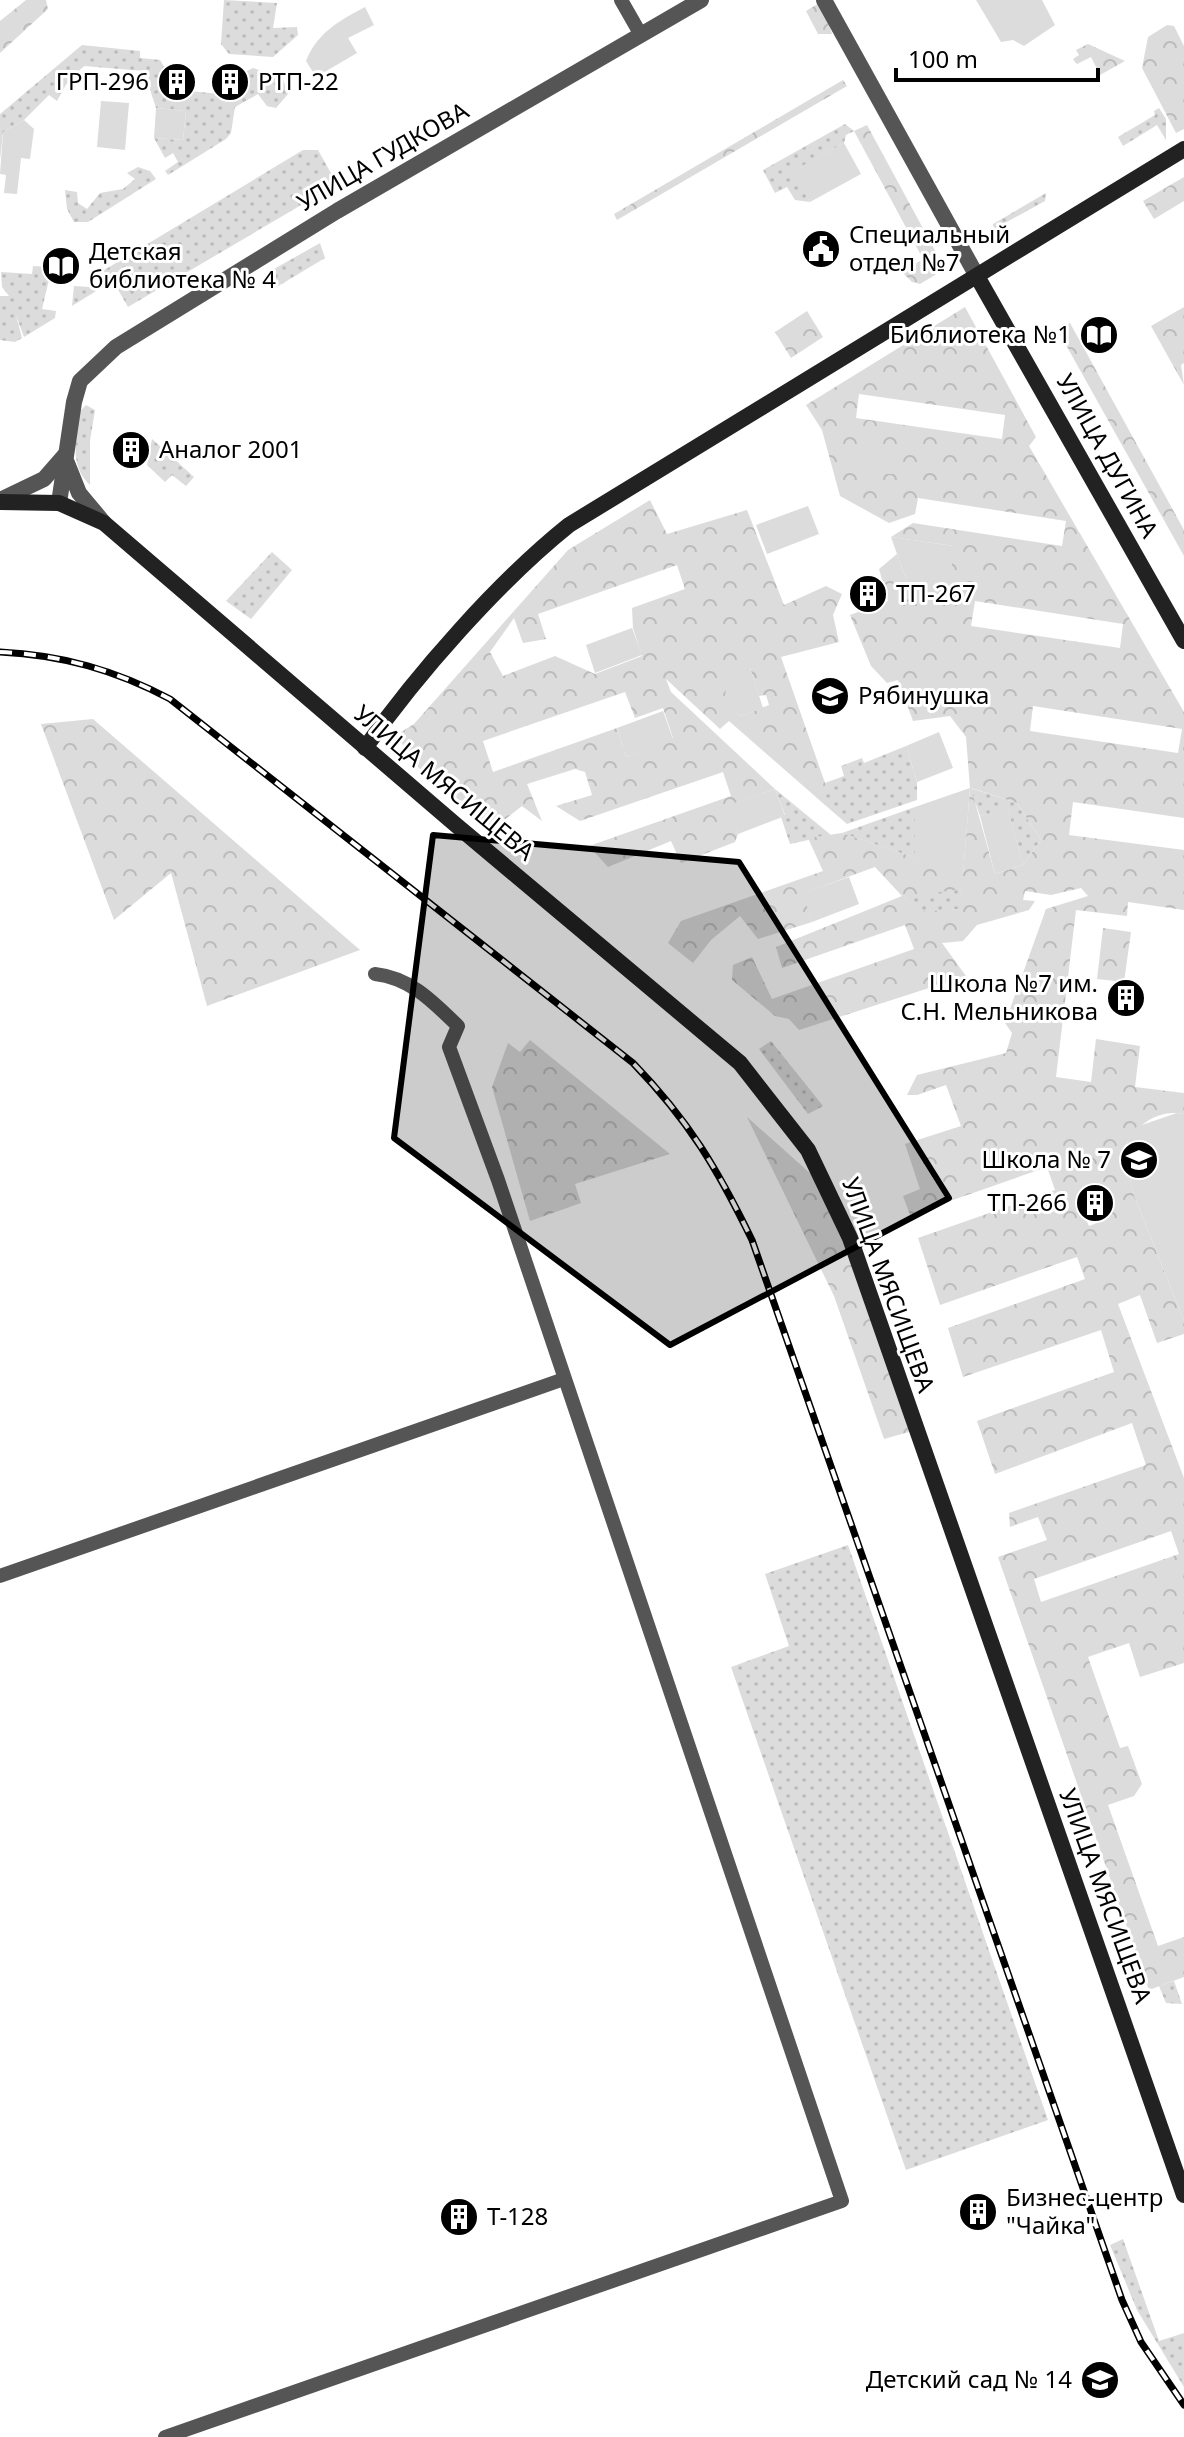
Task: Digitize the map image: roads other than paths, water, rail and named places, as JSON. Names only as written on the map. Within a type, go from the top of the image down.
[{"type":"main road","points":[[365,748],[479,611],[525,563],[569,525],[978,278],[1184,149]]},
{"type":"main road","name":"УЛИЦА ДУГИНА","points":[[978,278],[1184,641]]},
{"type":"main road","points":[[0,501],[59,503]]},
{"type":"main road","name":"УЛИЦА МЯСИЩЕВА","points":[[59,503],[104,523],[365,748],[731,1054],[759,1083],[808,1150],[850,1238],[1184,2195]]},
{"type":"street","points":[[621,0],[641,35]]},
{"type":"street","name":"УЛИЦА ГУДКОВА","points":[[59,503],[80,381],[116,347],[346,206],[701,0]]},
{"type":"street","name":"УЛИЦА ДУГИНА","points":[[824,0],[978,278]]},
{"type":"street","points":[[0,501],[44,479],[66,453]]},
{"type":"street","name":"УЛИЦА ГУДКОВА","points":[[66,453],[68,473],[76,489],[104,523]]},
{"type":"street","points":[[165,2437],[842,2201],[449,1047],[458,1026],[420,991],[390,976],[375,974]]},
{"type":"street","points":[[0,1576],[564,1379]]},
{"type":"railway","points":[[0,652],[88,666],[170,699],[633,1063],[670,1105],[700,1146],[752,1240],[1122,2300],[1141,2342],[1184,2405]]},
{"type":"place","name":"ГРП-296","points":[[177,82]]},
{"type":"place","name":"РТП-22","points":[[230,82]]},
{"type":"place","name":"Специальный отдел №7","points":[[821,249]]},
{"type":"place","name":"Детская библиотека № 4","points":[[61,266]]},
{"type":"place","name":"Библиотека №1","points":[[1099,335]]},
{"type":"place","name":"Аналог 2001","points":[[131,450]]},
{"type":"place","name":"ТП-267","points":[[868,594]]},
{"type":"place","name":"Рябинушка","points":[[830,696]]},
{"type":"place","name":"Школа №7 им. С.Н. Мельникова","points":[[1126,998]]},
{"type":"place","name":"Школа № 7","points":[[1139,1160]]},
{"type":"place","name":"ТП-266","points":[[1095,1203]]},
{"type":"place","name":"Бизнес-центр \"Чайка\"","points":[[978,2212]]},
{"type":"place","name":"Т-128","points":[[459,2217]]},
{"type":"place","name":"Детский сад № 14","points":[[1100,2380]]}]
